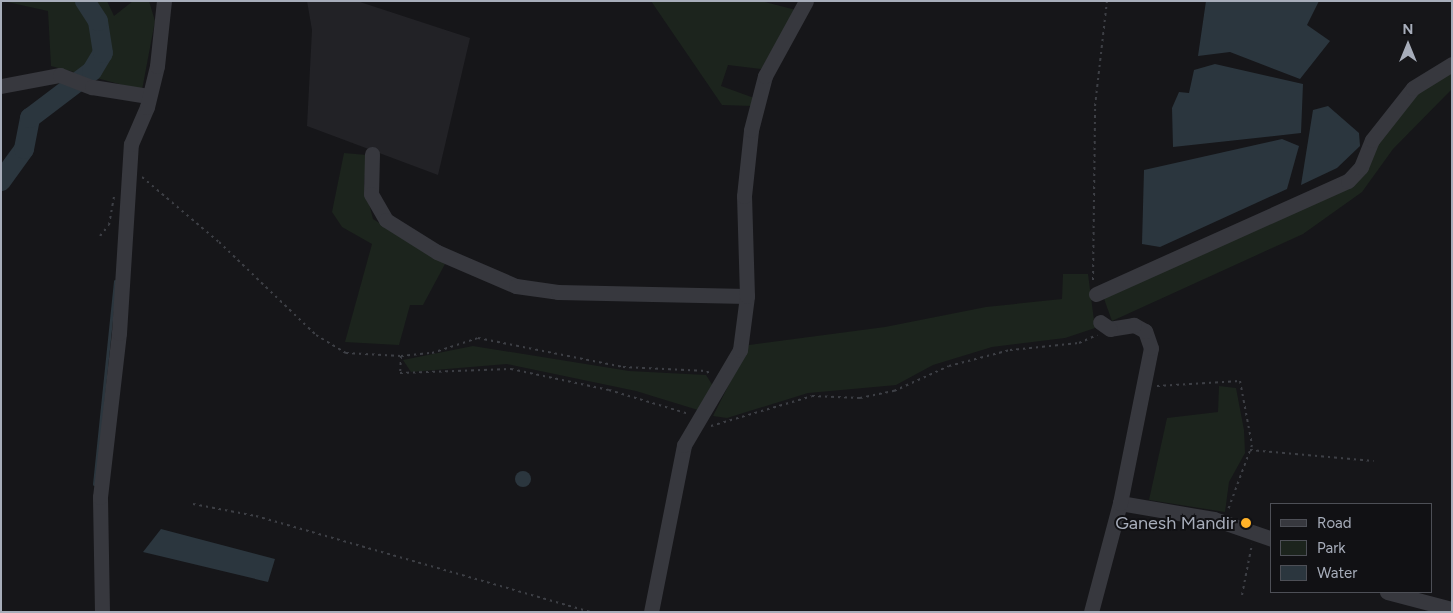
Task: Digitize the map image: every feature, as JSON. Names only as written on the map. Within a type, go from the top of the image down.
[{"type":"street","points":[[102,612],[100,497],[119,333],[131,144],[157,66],[164,1]]},
{"type":"street","points":[[651,612],[684,445],[697,419],[722,386],[740,350],[747,296],[744,196],[751,130],[765,76],[806,1]]},
{"type":"street","points":[[1096,294],[1348,181],[1361,167],[1372,140],[1413,88],[1452,64]]},
{"type":"street","points":[[1,86],[42,76],[70,78],[92,87],[148,96]]},
{"type":"street","points":[[372,154],[370,194],[386,220],[436,252],[516,286],[558,292],[747,296]]},
{"type":"street","points":[[1091,612],[1120,503],[1145,386],[1151,348],[1145,331],[1134,325],[1110,329],[1100,322]]},
{"type":"street","points":[[1120,503],[1226,523],[1270,538]]},
{"type":"street","points":[[1391,593],[1452,609]]},
{"type":"path","points":[[1096,294],[1092,277],[1095,106],[1107,1]]},
{"type":"path","points":[[100,236],[108,225],[116,187],[128,176],[147,178],[316,335],[346,352],[401,356],[432,352],[478,338],[623,367],[707,371],[722,386]]},
{"type":"path","points":[[401,356],[400,374],[511,369],[609,390],[697,419],[706,427],[812,396],[860,398],[894,391],[949,366],[1010,350],[1079,343],[1100,334],[1100,322]]},
{"type":"path","points":[[1145,386],[1240,381],[1250,450],[1235,482],[1226,523]]},
{"type":"path","points":[[1250,450],[1374,461]]},
{"type":"path","points":[[194,504],[256,516],[591,612]]},
{"type":"path","points":[[1242,595],[1254,532]]},
{"type":"shaded area","points":[[307,1],[357,1],[470,38],[438,175],[307,126],[312,30]]},
{"type":"green space","points":[[3,1],[107,1],[114,16],[133,1],[149,1],[155,21],[142,90],[51,66],[48,11]]},
{"type":"green space","points":[[651,1],[761,1],[796,10],[761,69],[728,65],[721,86],[754,98],[752,106],[722,105]]},
{"type":"green space","points":[[1452,68],[1452,89],[1393,149],[1362,192],[1303,234],[1112,321],[1103,296],[1317,198],[1353,187],[1389,126],[1420,90]]},
{"type":"green space","points":[[344,153],[367,155],[364,184],[373,219],[445,264],[423,305],[410,305],[399,345],[345,342],[372,244],[342,227],[332,212]]},
{"type":"green space","points":[[1063,274],[1088,274],[1095,328],[1065,338],[992,347],[933,365],[896,385],[808,393],[727,418],[713,416],[749,345],[885,327],[986,307],[1062,299]]},
{"type":"green space","points":[[473,346],[629,371],[706,375],[713,386],[698,410],[636,391],[507,364],[411,372],[403,360]]},
{"type":"green space","points":[[1219,386],[1236,388],[1244,430],[1245,453],[1229,482],[1225,512],[1149,500],[1167,418],[1218,412]]},
{"type":"water","points":[[1206,1],[1319,1],[1307,25],[1330,41],[1300,79],[1230,52],[1198,56]]},
{"type":"water","points":[[1215,64],[1303,84],[1301,133],[1173,147],[1172,108],[1179,92],[1189,93],[1194,70]]},
{"type":"water","points":[[1328,106],[1359,133],[1360,146],[1337,168],[1301,185],[1313,110]]},
{"type":"water","points":[[1282,139],[1299,146],[1287,189],[1160,247],[1142,244],[1144,170]]},
{"type":"water","points":[[520,471],[526,471],[531,476],[529,485],[520,487],[515,482],[515,476]]},
{"type":"water","points":[[161,529],[275,559],[268,582],[143,552]]},
{"type":"waterway","points":[[1,181],[24,149],[30,118],[92,71],[103,53],[98,21],[85,1]]},
{"type":"waterway","points":[[94,484],[115,281]]},
{"type":"place","name":"Ganesh Mandir","points":[[1246,523]]}]
